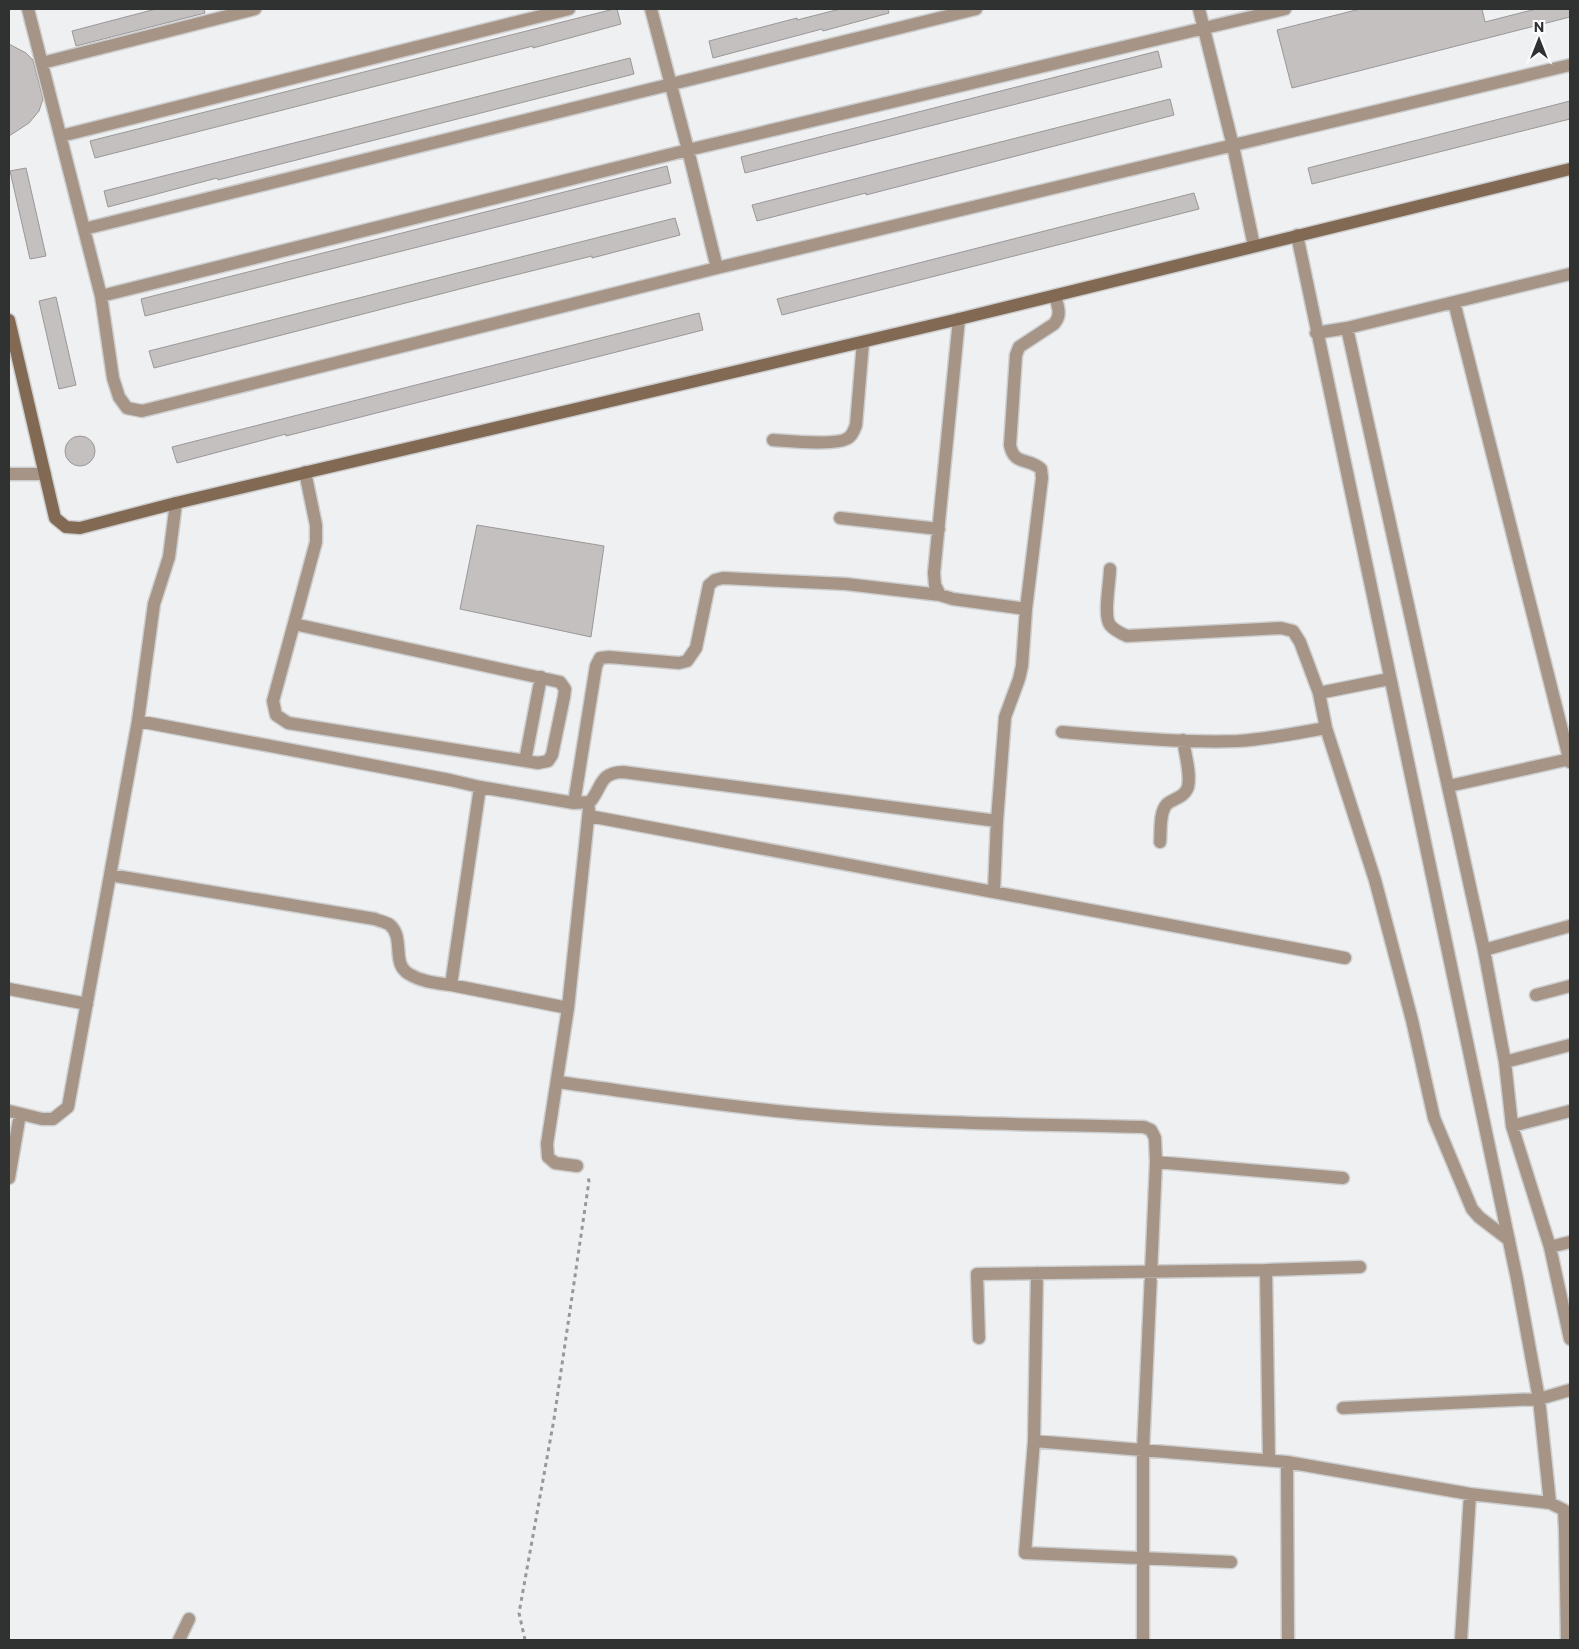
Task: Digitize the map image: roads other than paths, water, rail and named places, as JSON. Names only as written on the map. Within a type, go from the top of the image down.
[{"type":"street","points":[[28,9],[101,296],[113,378],[119,397],[127,408],[142,411],[716,268],[1570,65]]},
{"type":"street","points":[[42,63],[255,9]]},
{"type":"street","points":[[61,136],[569,9]]},
{"type":"street","points":[[650,9],[688,150],[716,268]]},
{"type":"street","points":[[84,229],[976,9]]},
{"type":"street","points":[[1199,9],[1233,146],[1254,246]]},
{"type":"street","points":[[101,296],[688,150],[1285,9]]},
{"type":"street","points":[[9,320],[55,518],[66,527],[80,528],[176,502],[1055,296],[1570,169]]},
{"type":"street","points":[[1297,236],[1389,679],[1509,1240],[1539,1399],[1550,1503]]},
{"type":"street","points":[[1316,333],[1347,328],[1570,274]]},
{"type":"street","points":[[994,891],[1004,723],[1022,666],[1026,609],[1042,478],[1042,469],[1037,465],[1016,458],[1012,454],[1010,445],[1016,355],[1019,347],[1054,324],[1058,319],[1059,312],[1055,296]]},
{"type":"street","points":[[1449,786],[1570,760],[1454,302]]},
{"type":"street","points":[[940,595],[935,585],[934,573],[959,319]]},
{"type":"street","points":[[1347,328],[1484,950],[1505,1062],[1512,1126],[1550,1247],[1570,1339]]},
{"type":"street","points":[[773,440],[837,443],[847,439],[854,433],[863,342]]},
{"type":"street","points":[[294,624],[560,682],[565,689],[552,755],[548,761],[538,763],[524,761],[288,723],[276,715],[273,701],[316,542],[316,525],[305,472]]},
{"type":"street","points":[[9,474],[45,474]]},
{"type":"street","points":[[9,1178],[15,1113],[42,1119],[53,1119],[68,1107],[138,722],[154,604],[169,557],[176,502]]},
{"type":"street","points":[[840,518],[938,529]]},
{"type":"street","points":[[1110,569],[1107,613],[1109,624],[1117,632],[1127,636],[1281,628],[1293,632],[1300,642],[1319,693],[1326,728],[1375,880],[1412,1020],[1434,1118],[1472,1209],[1479,1217],[1509,1240]]},
{"type":"street","points":[[574,803],[596,666],[600,658],[609,657],[679,663],[687,661],[696,648],[709,585],[715,580],[723,578],[846,584],[940,595],[1026,609]]},
{"type":"street","points":[[524,761],[541,677]]},
{"type":"street","points":[[1319,693],[1389,679]]},
{"type":"street","points":[[138,722],[480,787],[574,803],[590,802]]},
{"type":"street","points":[[1062,732],[1183,740],[1257,739],[1326,728]]},
{"type":"street","points":[[1160,842],[1163,812],[1166,804],[1183,795],[1187,788],[1189,778],[1183,740]]},
{"type":"street","points":[[577,1166],[555,1163],[548,1157],[548,1144],[568,1008],[590,802],[603,780],[612,772],[997,822]]},
{"type":"street","points":[[451,985],[480,787]]},
{"type":"street","points":[[589,816],[1345,958]]},
{"type":"street","points":[[110,875],[375,919],[390,925],[394,931],[397,937],[400,965],[407,974],[421,980],[568,1008]]},
{"type":"street","points":[[1484,950],[1570,926]]},
{"type":"street","points":[[1536,995],[1570,986]]},
{"type":"street","points":[[9,989],[87,1004]]},
{"type":"street","points":[[1505,1062],[1570,1045]]},
{"type":"street","points":[[557,1082],[808,1114],[910,1120],[1144,1127],[1151,1130],[1155,1138],[1156,1162],[1142,1451],[1142,1640]]},
{"type":"street","points":[[1512,1126],[1570,1112]]},
{"type":"street","points":[[1156,1162],[1343,1178]]},
{"type":"street","points":[[1550,1247],[1570,1242]]},
{"type":"street","points":[[979,1338],[977,1274],[1360,1267]]},
{"type":"street","points":[[1266,1270],[1269,1460]]},
{"type":"street","points":[[1037,1273],[1034,1441],[1024,1553],[1231,1562]]},
{"type":"street","points":[[1343,1408],[1539,1399],[1570,1390]]},
{"type":"street","points":[[1034,1441],[1287,1462],[1470,1494],[1550,1503],[1567,1510],[1565,1530],[1567,1640]]},
{"type":"street","points":[[1287,1462],[1288,1640]]},
{"type":"street","points":[[1461,1640],[1470,1494]]},
{"type":"street","points":[[179,1640],[190,1619]]}]
